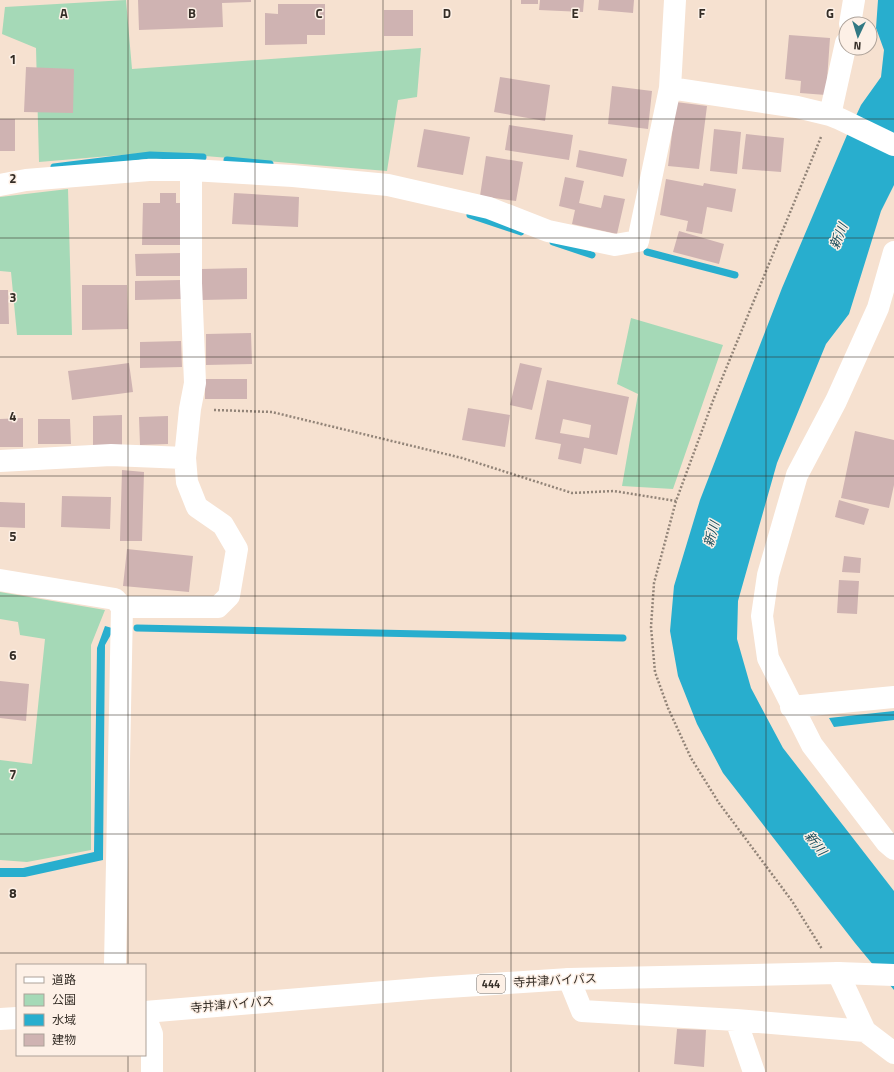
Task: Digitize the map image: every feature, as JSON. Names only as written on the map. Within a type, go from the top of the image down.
[{"type":"main road","points":[[0,185],[26,180],[149,170],[191,170],[293,176],[388,185],[489,208],[548,231],[615,245],[638,241],[670,88],[675,0]]},
{"type":"main road","points":[[851,16],[854,0]]},
{"type":"main road","points":[[835,117],[844,56]]},
{"type":"main road","points":[[670,88],[798,107],[835,117],[894,145]]},
{"type":"main road","points":[[122,607],[218,607],[229,596],[237,549],[223,525],[197,507],[187,482],[185,458],[190,409],[195,383],[191,283],[191,170]]},
{"type":"main road","points":[[894,252],[878,308],[836,401],[797,475],[768,575],[762,616],[768,658],[791,707],[812,745],[887,843],[894,849]]},
{"type":"main road","points":[[0,461],[111,455],[185,458]]},
{"type":"main road","points":[[0,580],[115,599],[122,607],[114,964]]},
{"type":"main road","points":[[791,707],[894,697]]},
{"type":"main road","points":[[838,973],[865,1031],[894,1053]]},
{"type":"main road","name":"寺井津バイパス","points":[[146,1012],[432,988],[569,979],[838,973],[894,974]]},
{"type":"main road","points":[[569,979],[582,1011],[736,1020],[865,1031]]},
{"type":"main road","points":[[0,1019],[16,1018]]},
{"type":"main road","points":[[146,1019],[152,1034],[152,1072]]},
{"type":"main road","points":[[736,1020],[754,1072]]},
{"type":"path","points":[[835,117],[714,398],[676,501],[654,583],[651,627],[655,672],[668,708],[691,758],[719,803],[792,901],[838,973]]},
{"type":"path","points":[[190,409],[272,412],[462,458],[572,493],[614,491],[676,501]]},
{"type":"green space","points":[[126,0],[132,69],[421,48],[417,97],[398,100],[387,171],[157,152],[39,162],[36,48],[2,34],[5,7]]},
{"type":"green space","points":[[68,189],[72,335],[17,335],[11,272],[0,271],[0,197]]},
{"type":"green space","points":[[631,318],[723,345],[673,489],[622,486],[638,394],[617,384]]},
{"type":"green space","points":[[0,592],[105,610],[91,645],[91,850],[27,862],[0,860],[0,760],[32,764],[45,639],[20,635],[18,622],[0,619]]},
{"type":"water","name":"新川","points":[[878,0],[894,0],[894,185],[881,211],[849,314],[826,344],[777,463],[738,601],[737,639],[751,688],[783,748],[894,891],[894,990],[855,943],[723,773],[697,724],[678,676],[670,631],[674,586],[700,500],[782,288],[847,135],[861,105],[881,77],[884,50],[878,34]]},
{"type":"water","points":[[105,626],[112,628],[113,631],[105,645],[103,860],[25,877],[0,877],[0,868],[23,868],[94,852],[97,648]]},
{"type":"water","points":[[894,711],[894,720],[834,727],[829,718]]},
{"type":"building","points":[[138,0],[251,0],[251,2],[222,3],[223,27],[139,30]]},
{"type":"building","points":[[521,0],[538,0],[538,4],[521,4]]},
{"type":"building","points":[[540,0],[584,0],[583,12],[539,10]]},
{"type":"building","points":[[599,0],[634,0],[633,13],[598,10]]},
{"type":"building","points":[[278,4],[325,4],[325,35],[307,35],[307,44],[265,45],[265,13],[278,14]]},
{"type":"building","points":[[384,10],[413,10],[413,36],[384,36]]},
{"type":"building","points":[[789,35],[830,38],[826,95],[800,93],[801,81],[785,79]]},
{"type":"building","points":[[26,67],[74,69],[73,113],[24,112]]},
{"type":"building","points":[[500,77],[550,85],[545,121],[494,112]]},
{"type":"building","points":[[612,86],[652,91],[648,129],[608,124]]},
{"type":"building","points":[[676,102],[707,106],[699,169],[668,166]]},
{"type":"building","points":[[0,119],[15,119],[15,151],[0,151]]},
{"type":"building","points":[[509,125],[573,135],[569,160],[505,150]]},
{"type":"building","points":[[424,129],[470,137],[463,175],[417,167]]},
{"type":"building","points":[[714,129],[741,132],[737,174],[710,171]]},
{"type":"building","points":[[746,134],[784,138],[781,172],[742,169]]},
{"type":"building","points":[[579,150],[627,159],[623,177],[576,167]]},
{"type":"building","points":[[486,156],[523,162],[516,201],[480,196]]},
{"type":"building","points":[[565,177],[584,181],[579,203],[601,208],[604,195],[625,199],[617,234],[572,224],[575,210],[559,206]]},
{"type":"building","points":[[666,179],[703,186],[704,183],[736,189],[732,212],[707,207],[702,234],[686,231],[688,221],[660,215]]},
{"type":"building","points":[[160,193],[176,193],[176,203],[182,203],[182,245],[142,245],[143,203],[160,203]]},
{"type":"building","points":[[234,193],[299,197],[298,227],[232,224]]},
{"type":"building","points":[[679,231],[724,244],[719,264],[673,252]]},
{"type":"building","points":[[181,253],[182,276],[136,276],[135,254]]},
{"type":"building","points":[[247,268],[247,299],[202,300],[201,269]]},
{"type":"building","points":[[181,280],[181,299],[135,300],[135,281]]},
{"type":"building","points":[[82,285],[127,285],[128,329],[82,330]]},
{"type":"building","points":[[0,290],[8,290],[9,324],[0,324]]},
{"type":"building","points":[[251,333],[252,364],[206,365],[206,334]]},
{"type":"building","points":[[181,341],[182,367],[140,368],[140,342]]},
{"type":"building","points":[[129,363],[133,392],[72,400],[68,371]]},
{"type":"building","points":[[520,363],[542,368],[532,410],[510,405]]},
{"type":"building","points":[[205,379],[247,379],[247,399],[205,399]]},
{"type":"building","points":[[547,380],[629,397],[617,455],[584,448],[581,464],[558,459],[561,444],[535,439]],"holes":[[[563,419],[591,425],[589,438],[560,433]]]},
{"type":"building","points":[[468,408],[510,415],[505,447],[462,440]]},
{"type":"building","points":[[122,415],[122,445],[93,446],[93,416]]},
{"type":"building","points":[[168,416],[168,444],[140,445],[139,417]]},
{"type":"building","points":[[23,418],[23,447],[0,447],[0,419]]},
{"type":"building","points":[[38,419],[70,419],[71,444],[38,444]]},
{"type":"building","points":[[855,431],[894,440],[894,485],[889,508],[841,498]]},
{"type":"building","points":[[122,470],[144,472],[142,541],[120,541]]},
{"type":"building","points":[[62,496],[111,497],[110,529],[61,527]]},
{"type":"building","points":[[839,500],[869,509],[864,525],[835,517]]},
{"type":"building","points":[[0,502],[25,503],[25,528],[0,527]]},
{"type":"building","points":[[127,549],[193,556],[189,592],[123,586]]},
{"type":"building","points":[[844,556],[861,558],[860,573],[842,572]]},
{"type":"building","points":[[839,580],[859,581],[857,614],[837,613]]},
{"type":"building","points":[[0,681],[29,684],[26,721],[0,718]]},
{"type":"building","points":[[677,1029],[706,1030],[704,1067],[674,1064]]},
{"type":"waterway","points":[[54,167],[150,155],[203,157]]},
{"type":"waterway","points":[[227,160],[270,164]]},
{"type":"waterway","points":[[470,215],[521,232]]},
{"type":"waterway","points":[[553,242],[592,255]]},
{"type":"waterway","points":[[647,252],[735,275]]},
{"type":"waterway","points":[[137,628],[623,638]]}]
